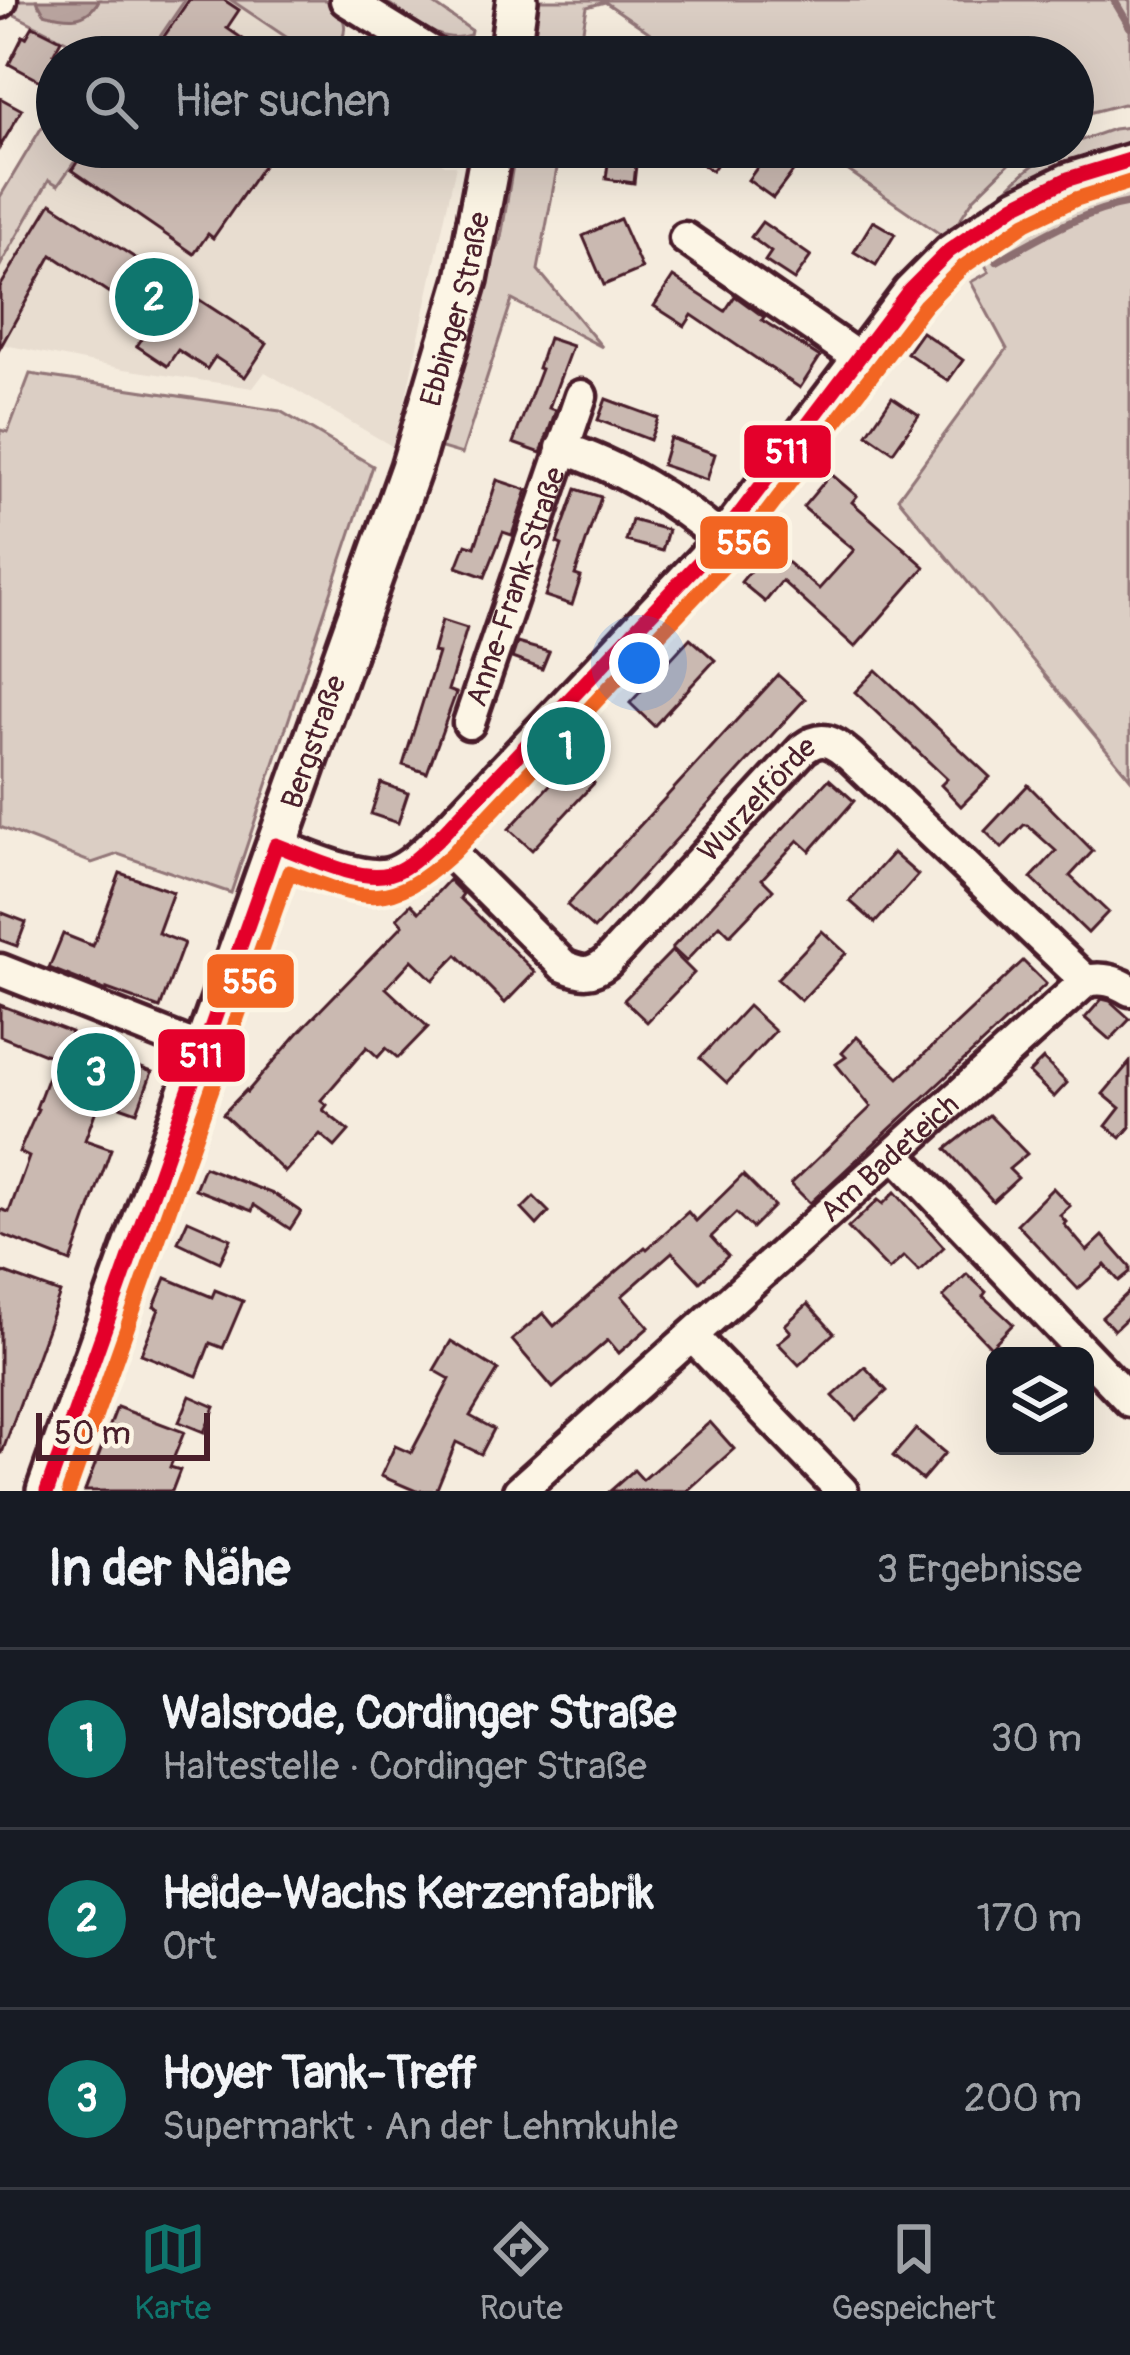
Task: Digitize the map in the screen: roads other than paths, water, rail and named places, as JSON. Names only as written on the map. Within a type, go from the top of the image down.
[{"type":"main road","points":[[512,36],[517,0]]},
{"type":"main road","name":"Ebbinger Straße","points":[[411,468],[467,279],[488,168]]},
{"type":"main road","name":"Bergstraße","points":[[47,1491],[411,468]]},
{"type":"street","points":[[346,0],[405,36]]},
{"type":"street","points":[[276,845],[365,875],[390,874],[413,861],[721,539],[908,291],[965,239],[1016,206],[1068,179],[1130,160]]},
{"type":"street","points":[[685,238],[856,357]]},
{"type":"street","name":"Anne-Frank-Straße","points":[[469,723],[581,396]]},
{"type":"street","name":"Anne-Frank-Straße","points":[[562,448],[586,455],[681,507],[721,539]]},
{"type":"street","name":"Wurzelförde","points":[[437,840],[564,966],[593,973],[803,749],[823,740],[850,757],[1086,980]]},
{"type":"street","points":[[0,970],[203,1050]]},
{"type":"street","points":[[1086,980],[1115,981],[1130,990]]},
{"type":"street","name":"Am Badeteich","points":[[519,1491],[1086,980]]},
{"type":"street","points":[[895,1154],[1130,1401]]},
{"type":"street","points":[[692,1336],[842,1491]]},
{"type":"waterway","points":[[1114,0],[1130,27]]},
{"type":"waterway","points":[[997,261],[1078,219],[1130,203]]},
{"type":"place","name":"Heide-Wachs Kerzenfabrik","points":[[154,297]]},
{"type":"place","name":"Walsrode, Cordinger Straße","points":[[566,746]]},
{"type":"place","name":"Hoyer Tank-Treff","points":[[96,1072]]}]
